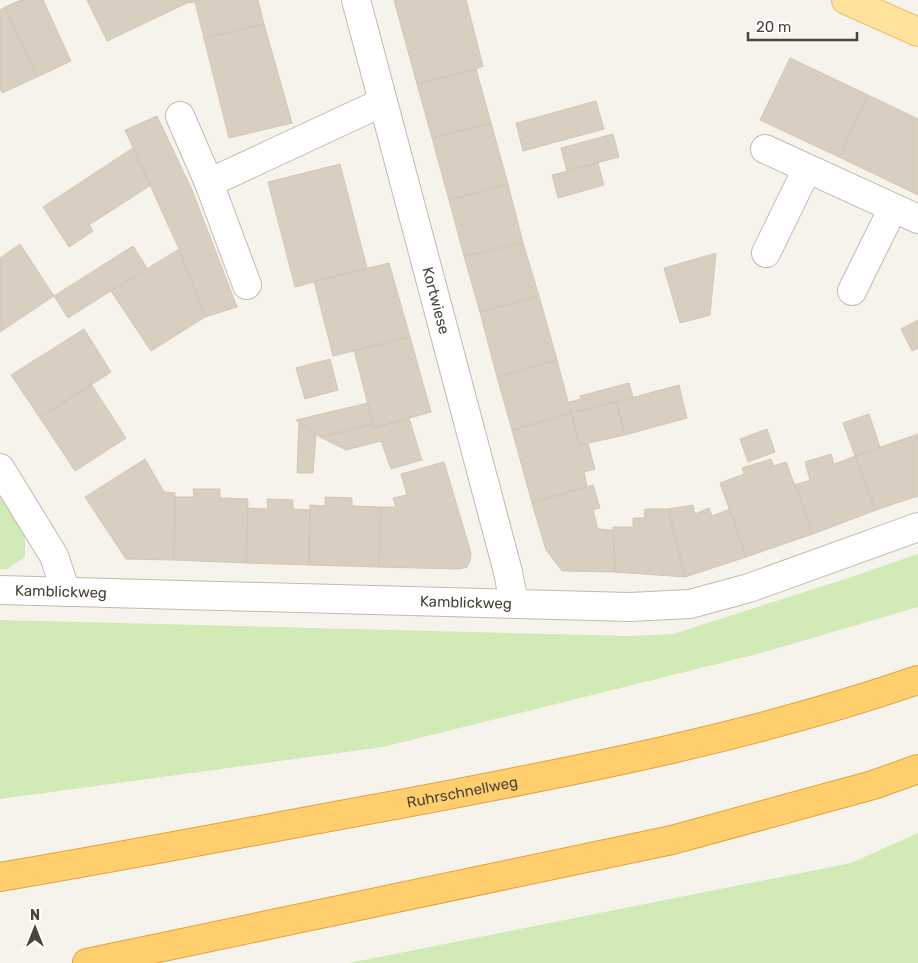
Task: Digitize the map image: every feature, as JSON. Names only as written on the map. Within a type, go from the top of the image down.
[{"type":"highway","name":"Ruhrschnellweg","points":[[0,877],[509,784],[746,731],[866,698],[918,680]]},
{"type":"highway","points":[[87,963],[672,840],[873,785],[918,770]]},
{"type":"highway","points":[[0,866],[82,863]]},
{"type":"main road","points":[[846,0],[918,32]]},
{"type":"street","name":"Kortwiese","points":[[356,0],[508,572],[514,602]]},
{"type":"street","points":[[209,183],[383,102]]},
{"type":"street","points":[[180,116],[209,183],[247,285]]},
{"type":"street","points":[[765,149],[918,219]]},
{"type":"street","points":[[766,254],[807,169]]},
{"type":"street","points":[[852,291],[893,208]]},
{"type":"street","points":[[0,468],[54,556],[66,592]]},
{"type":"street","name":"Kamblickweg","points":[[0,590],[514,602],[630,607],[690,604],[749,588],[918,526]]},
{"type":"green space","points":[[0,489],[25,530],[25,557],[7,569],[0,569]]},
{"type":"green space","points":[[918,554],[918,607],[761,653],[383,747],[0,799],[0,620],[630,636],[673,634]]},
{"type":"green space","points":[[918,833],[918,963],[349,963],[851,863]]},
{"type":"building","points":[[21,0],[43,0],[71,61],[37,77],[5,7]]},
{"type":"building","points":[[87,0],[186,0],[187,3],[107,41]]},
{"type":"building","points":[[186,0],[258,0],[264,24],[204,38],[195,2],[187,3]]},
{"type":"building","points":[[394,0],[466,0],[483,66],[417,84]]},
{"type":"building","points":[[5,7],[37,77],[2,93],[0,89],[0,10]]},
{"type":"building","points":[[264,24],[292,123],[229,138],[204,38]]},
{"type":"building","points":[[790,58],[868,95],[839,157],[760,120]]},
{"type":"building","points":[[476,69],[491,123],[432,138],[417,84]]},
{"type":"building","points":[[868,95],[918,119],[918,195],[839,157]]},
{"type":"building","points":[[596,101],[604,129],[523,151],[516,123]]},
{"type":"building","points":[[157,116],[192,190],[237,307],[205,317],[179,249],[125,130]]},
{"type":"building","points":[[491,123],[508,184],[449,200],[432,138]]},
{"type":"building","points":[[613,134],[619,157],[567,171],[561,148]]},
{"type":"building","points":[[133,148],[151,185],[89,225],[93,231],[69,247],[43,207]]},
{"type":"building","points":[[598,163],[604,185],[558,198],[552,175]]},
{"type":"building","points":[[340,164],[367,268],[295,287],[268,182]]},
{"type":"building","points":[[508,184],[523,243],[464,256],[449,200]]},
{"type":"building","points":[[523,243],[539,296],[480,312],[464,256]]},
{"type":"building","points":[[20,244],[54,296],[0,332],[0,258]]},
{"type":"building","points":[[133,246],[147,268],[68,318],[54,296]]},
{"type":"building","points":[[179,249],[205,317],[151,351],[111,291]]},
{"type":"building","points":[[716,253],[710,315],[680,323],[664,268]]},
{"type":"building","points":[[389,263],[410,337],[333,356],[314,281]]},
{"type":"building","points":[[539,296],[557,360],[497,377],[480,312]]},
{"type":"building","points":[[918,320],[918,348],[912,351],[901,329]]},
{"type":"building","points":[[84,329],[111,372],[40,418],[11,375]]},
{"type":"building","points":[[410,337],[431,412],[374,428],[354,350]]},
{"type":"building","points":[[330,359],[338,390],[305,399],[296,368]]},
{"type":"building","points":[[557,360],[571,413],[512,430],[497,377]]},
{"type":"building","points":[[629,383],[633,397],[571,413],[569,402],[581,399],[580,396]]},
{"type":"building","points":[[91,384],[126,438],[75,471],[40,418]]},
{"type":"building","points":[[679,385],[687,418],[625,435],[616,402]]},
{"type":"building","points":[[616,402],[625,435],[580,445],[571,413]]},
{"type":"building","points":[[368,403],[373,424],[320,437],[296,420]]},
{"type":"building","points":[[571,413],[580,445],[588,444],[595,469],[584,472],[587,486],[532,503],[512,430]]},
{"type":"building","points":[[869,414],[880,447],[855,456],[843,423]]},
{"type":"building","points":[[409,418],[422,460],[391,469],[381,441],[346,450],[320,437],[373,424],[374,428]]},
{"type":"building","points":[[299,422],[316,435],[313,473],[297,473]]},
{"type":"building","points":[[767,429],[775,452],[748,462],[740,439]]},
{"type":"building","points":[[918,434],[918,496],[876,510],[855,456]]},
{"type":"building","points":[[831,454],[834,464],[855,456],[876,510],[813,534],[795,485],[810,480],[805,462]]},
{"type":"building","points":[[145,459],[164,492],[175,493],[174,560],[126,559],[85,497]]},
{"type":"building","points":[[771,459],[774,466],[786,462],[813,534],[746,557],[720,483],[744,474],[742,468]]},
{"type":"building","points":[[444,462],[471,553],[467,567],[459,569],[379,567],[381,507],[396,507],[393,498],[407,495],[401,474]]},
{"type":"building","points":[[593,485],[600,508],[593,510],[598,529],[613,530],[615,572],[562,571],[546,550],[532,503]]},
{"type":"building","points":[[193,489],[220,489],[220,498],[248,499],[246,563],[174,560],[175,497],[194,497]]},
{"type":"building","points":[[325,497],[352,498],[352,506],[381,507],[379,567],[309,565],[310,505],[325,506]]},
{"type":"building","points":[[267,499],[293,500],[293,509],[310,510],[309,565],[246,563],[248,508],[268,509]]},
{"type":"building","points":[[693,505],[695,514],[709,508],[712,516],[730,509],[746,557],[685,577],[668,509]]},
{"type":"building","points":[[645,509],[668,509],[685,577],[615,572],[613,527],[633,527],[633,518],[644,518]]}]
